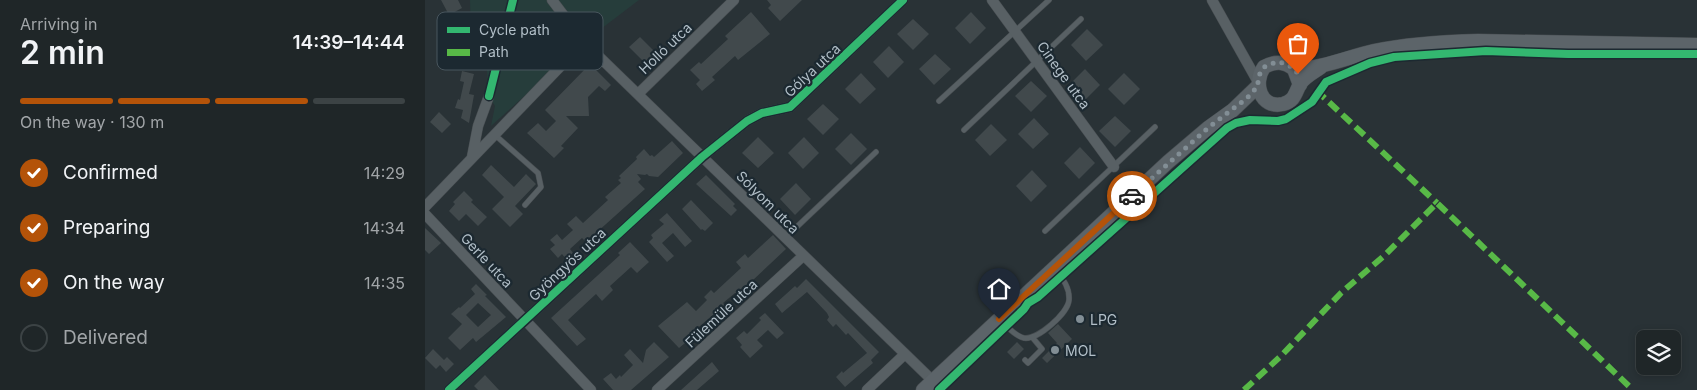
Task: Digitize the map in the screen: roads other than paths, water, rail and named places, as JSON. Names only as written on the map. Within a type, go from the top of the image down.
[{"type":"main road","points":[[928,386],[1168,162],[1208,128],[1233,110],[1258,84],[1264,67],[1276,62],[1294,68],[1323,65],[1384,49],[1445,42],[1697,45]]},
{"type":"main road","points":[[1258,84],[1265,99],[1275,104],[1289,101],[1297,93],[1300,85],[1323,65]]},
{"type":"main road","points":[[1294,68],[1300,85]]},
{"type":"main road","points":[[1233,110],[1265,99]]},
{"type":"street","name":"Sólyom utca","points":[[552,0],[561,12]]},
{"type":"street","name":"Holló utca","points":[[638,94],[734,0]]},
{"type":"street","name":"Gólya utca","points":[[702,157],[747,121],[762,113],[790,108],[903,0]]},
{"type":"street","name":"Cinege utca","points":[[992,0],[1114,167]]},
{"type":"street","points":[[1212,0],[1242,50],[1258,84]]},
{"type":"street","points":[[1242,50],[1257,66],[1264,67]]},
{"type":"street","name":"Sólyom utca","points":[[603,60],[905,354],[928,386]]},
{"type":"street","points":[[425,207],[557,70]]},
{"type":"street","points":[[472,158],[478,126],[489,96]]},
{"type":"street","name":"Gyöngyös utca","points":[[449,390],[702,157]]},
{"type":"street","name":"Gerle utca","points":[[425,214],[591,390]]},
{"type":"street","name":"Fülemüle utca","points":[[657,390],[803,256]]},
{"type":"street","points":[[867,390],[905,354]]},
{"type":"lane","points":[[939,101],[1049,0]]},
{"type":"lane","points":[[964,130],[1081,19]]},
{"type":"lane","points":[[1045,231],[1155,127]]},
{"type":"lane","points":[[495,135],[539,173],[541,187],[525,204]]},
{"type":"lane","points":[[785,238],[876,152]]},
{"type":"lane","points":[[999,319],[1018,335],[1032,337],[1041,333],[1059,317],[1069,305],[1067,286],[1054,268]]},
{"type":"lane","points":[[1025,360],[1028,363],[1041,349],[1032,337]]},
{"type":"place","name":"LPG","points":[[1080,319]]},
{"type":"place","name":"MOL","points":[[1055,350]]}]
